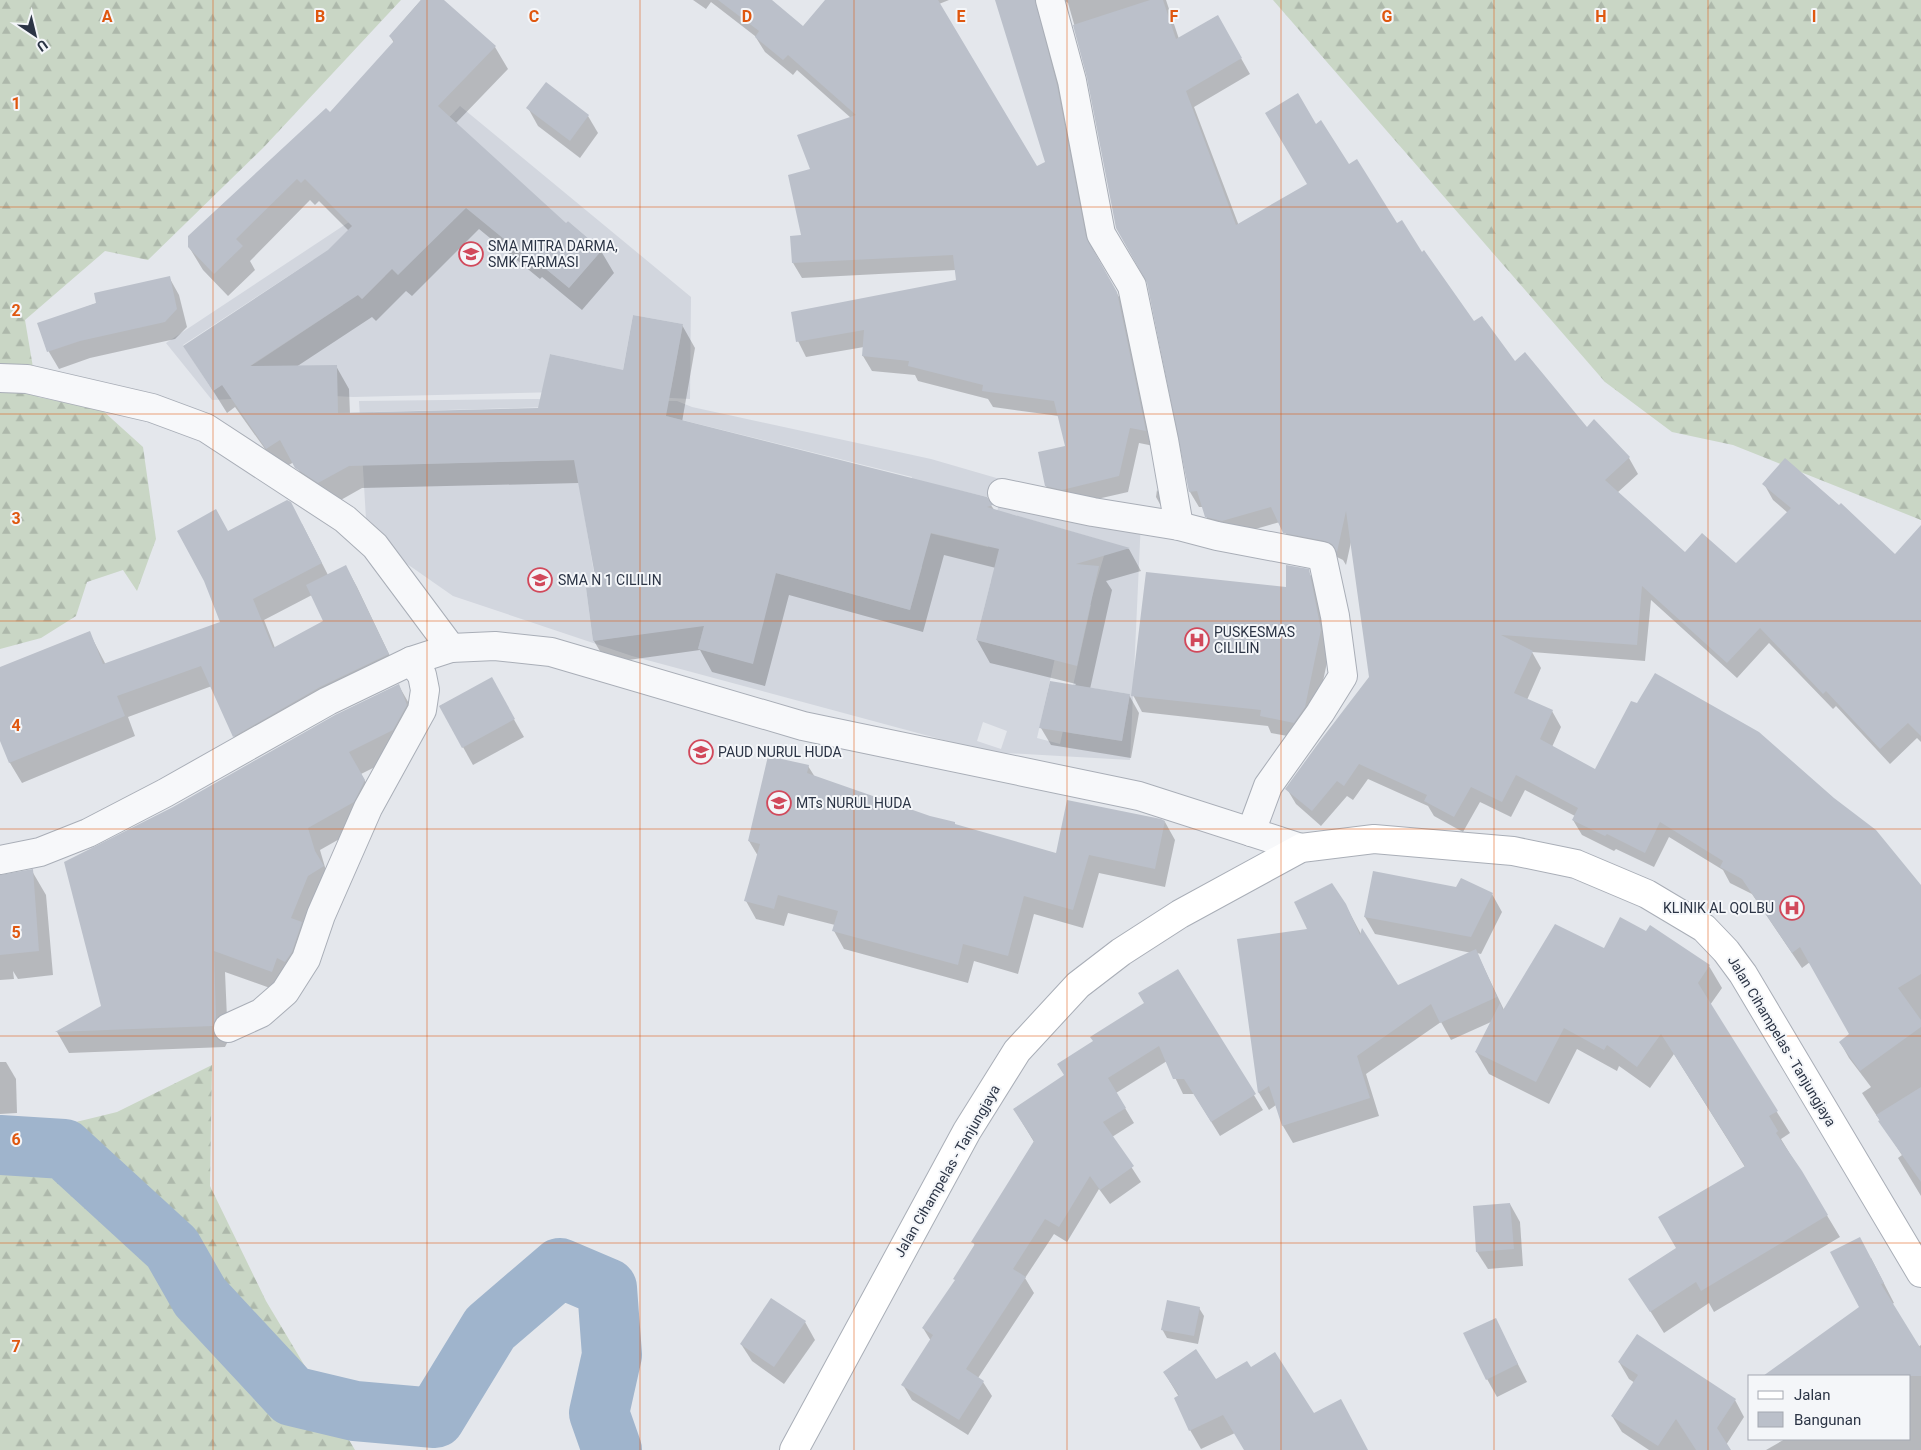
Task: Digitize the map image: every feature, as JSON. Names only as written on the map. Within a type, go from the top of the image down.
[{"type":"main road","name":"Jalan Cihampelas - Tanjungjaya","points":[[798,1442],[967,1131],[1017,1051],[1078,985],[1121,952],[1180,914],[1301,848],[1374,839],[1513,850],[1576,864],[1647,894],[1704,928],[1726,951],[1743,974],[1921,1273]]},
{"type":"street","points":[[1050,0],[1072,81],[1101,234],[1132,286],[1148,359],[1179,526]]},
{"type":"street","points":[[0,378],[27,378],[152,408],[206,428],[345,519],[375,546],[450,648]]},
{"type":"street","points":[[1002,493],[1093,512],[1179,526],[1217,536],[1322,556],[1335,616],[1343,676],[1320,713],[1268,786],[1251,832]]},
{"type":"street","points":[[0,860],[40,852],[88,832],[165,793],[328,701],[411,661],[450,648],[495,646],[551,652],[803,726],[1139,796],[1301,848]]},
{"type":"street","points":[[228,1028],[261,1013],[284,992],[306,959],[321,915],[368,808],[422,710],[426,690],[422,675],[411,661]]},
{"type":"shaded area","name":"SMA MITRA DARMA, SMK FARMASI","points":[[460,106],[691,297],[690,399],[559,392],[271,397],[212,400],[166,343],[349,222]],"holes":[[[568,221],[602,250],[569,288],[534,259]],[[344,235],[385,276],[362,299],[321,258]],[[313,260],[343,305],[213,391],[183,345]],[[633,315],[683,324],[671,389],[621,380]],[[550,354],[609,367],[604,392],[545,379]]]},
{"type":"shaded area","name":"SMA N 1 CILILIN","points":[[536,399],[677,401],[692,407],[931,459],[1141,520],[1130,760],[988,752],[632,656],[453,596],[367,536],[359,401]],"holes":[[[622,405],[624,459],[374,465],[373,412]],[[662,415],[912,477],[898,535]],[[924,482],[1000,500],[988,547],[912,529]],[[582,501],[656,568],[595,579]],[[1011,514],[1108,542],[1091,600]],[[750,566],[922,567],[910,610]],[[718,573],[752,663],[698,649]],[[991,581],[1047,658],[976,640]],[[586,588],[675,629],[593,641]],[[1068,600],[1091,605],[1060,744],[1037,738]],[[1078,686],[1130,694],[1122,741],[1071,733]],[[983,722],[1007,731],[1001,749],[977,741]]]},
{"type":"green space","points":[[0,0],[401,0],[263,148],[148,260],[105,251],[25,320],[38,397],[102,410],[143,447],[156,539],[137,591],[123,570],[87,582],[76,616],[41,638],[0,649]]},
{"type":"green space","points":[[1273,0],[1921,0],[1921,520],[1733,445],[1672,432],[1605,382]]},
{"type":"green space","points":[[212,1065],[210,1186],[266,1301],[355,1450],[0,1450],[0,1132],[31,1133],[117,1112]]},
{"type":"building","points":[[421,0],[444,0],[496,46],[438,106],[566,223],[568,221],[602,250],[569,288],[529,255],[527,258],[466,208],[398,275],[392,269],[362,299],[358,295],[250,366],[337,365],[338,413],[538,408],[550,354],[623,370],[633,315],[683,324],[666,416],[987,497],[993,505],[987,507],[1130,548],[1076,564],[1099,566],[1077,666],[976,640],[999,549],[931,533],[910,610],[776,573],[753,664],[698,649],[704,626],[593,641],[586,588],[597,587],[574,460],[349,466],[318,483],[295,468],[280,440],[266,449],[222,385],[213,391],[183,346],[328,250],[352,226],[305,179],[301,183],[297,179],[236,239],[243,246],[214,274],[188,247],[188,236],[326,108],[330,112],[394,41],[389,36]]},
{"type":"building","points":[[718,0],[772,0],[803,26],[825,0],[938,0],[1037,166],[1045,162],[995,0],[1035,0],[1057,85],[1086,237],[1117,292],[1146,431],[1130,428],[1119,476],[1062,490],[1045,486],[1038,452],[1065,446],[1054,401],[982,391],[983,385],[908,366],[909,361],[862,356],[864,330],[796,342],[791,312],[956,280],[953,255],[792,263],[790,236],[801,235],[788,175],[810,169],[797,135],[856,115],[788,55],[783,60],[755,37],[759,31]]},
{"type":"building","points":[[1150,0],[1163,0],[1176,39],[1218,15],[1242,58],[1186,91],[1236,225],[1307,184],[1265,113],[1298,93],[1316,124],[1321,120],[1349,164],[1357,159],[1397,223],[1402,220],[1422,252],[1424,250],[1474,321],[1482,316],[1515,361],[1525,352],[1587,427],[1594,419],[1630,457],[1605,480],[1685,552],[1702,533],[1736,563],[1791,508],[1762,484],[1785,458],[1839,505],[1841,503],[1895,554],[1921,525],[1921,736],[1908,723],[1880,749],[1826,691],[1823,694],[1760,628],[1727,663],[1642,586],[1637,645],[1501,635],[1533,651],[1514,693],[1553,710],[1540,739],[1595,769],[1631,701],[1637,703],[1655,673],[1759,732],[1834,798],[1876,830],[1921,885],[1921,974],[1898,988],[1921,1020],[1921,1027],[1860,1071],[1839,1042],[1849,1034],[1800,947],[1792,953],[1742,879],[1720,867],[1723,861],[1660,822],[1645,853],[1607,834],[1605,836],[1572,820],[1578,808],[1516,775],[1502,802],[1471,787],[1454,817],[1424,801],[1427,795],[1359,764],[1344,786],[1337,781],[1312,811],[1285,789],[1369,677],[1346,511],[1337,552],[1332,544],[1325,541],[1283,533],[1271,507],[1222,521],[1205,517],[1197,491],[1189,492],[1147,283],[1116,228],[1087,78],[1073,25]]},
{"type":"building","points":[[546,82],[589,115],[570,141],[526,108]]},
{"type":"building","points":[[170,276],[177,309],[165,322],[80,341],[47,352],[37,323],[96,303],[94,293]]},
{"type":"building","points":[[287,500],[291,502],[322,563],[253,599],[273,648],[323,621],[306,585],[346,565],[389,654],[320,687],[233,737],[201,666],[117,696],[125,716],[9,763],[0,741],[0,667],[90,631],[103,664],[220,622],[204,581],[177,531],[216,509],[228,531]]},
{"type":"building","name":"PUSKESMAS CILILIN","points":[[1286,565],[1309,569],[1321,630],[1305,707],[1294,723],[1260,716],[1261,710],[1131,696],[1146,572],[1286,587]]},
{"type":"building","points":[[492,677],[515,719],[462,748],[439,706]]},
{"type":"building","points":[[1050,681],[1130,694],[1122,741],[1039,728]]},
{"type":"building","points":[[399,684],[407,705],[393,730],[349,752],[365,780],[354,802],[308,828],[315,851],[324,866],[308,876],[291,918],[302,922],[292,952],[285,962],[277,958],[272,972],[214,951],[216,1018],[213,1026],[55,1032],[101,1006],[64,862],[173,807],[335,715]]},
{"type":"building","points":[[768,756],[809,765],[807,773],[930,816],[1056,853],[1067,800],[1161,819],[1165,821],[1155,869],[1089,855],[1073,910],[1024,896],[1008,956],[963,944],[958,965],[832,931],[838,911],[778,895],[774,909],[744,901],[760,844],[748,841]]},
{"type":"building","points":[[33,869],[39,951],[0,955],[0,875]]},
{"type":"building","points":[[1373,871],[1456,887],[1461,878],[1493,893],[1471,937],[1364,917]]},
{"type":"building","points":[[1332,883],[1346,904],[1360,935],[1362,928],[1398,985],[1476,949],[1497,997],[1440,1023],[1431,1004],[1357,1056],[1370,1098],[1282,1126],[1269,1086],[1258,1093],[1237,939],[1307,929],[1294,902]]},
{"type":"building","points":[[1620,917],[1646,931],[1650,925],[1710,965],[1698,983],[1778,1111],[1769,1116],[1778,1131],[1776,1133],[1802,1171],[1828,1215],[1701,1291],[1696,1282],[1650,1312],[1628,1279],[1676,1248],[1658,1217],[1745,1166],[1661,1034],[1637,1067],[1607,1045],[1604,1050],[1564,1028],[1536,1082],[1475,1052],[1500,1003],[1503,1010],[1555,924],[1604,948]]},
{"type":"building","points":[[1178,969],[1256,1094],[1211,1122],[1184,1079],[1173,1079],[1159,1046],[1108,1078],[1126,1108],[1103,1122],[1134,1166],[1100,1190],[1090,1176],[1059,1227],[1045,1219],[1013,1269],[1026,1277],[966,1369],[984,1381],[959,1420],[901,1385],[933,1335],[922,1328],[955,1280],[953,1279],[975,1244],[971,1242],[1034,1141],[1013,1109],[1064,1075],[1057,1064],[1093,1041],[1090,1037],[1144,1003],[1138,993]]},
{"type":"building","points":[[1921,1087],[1921,1182],[1878,1121],[1880,1120],[1876,1115]]},
{"type":"building","points":[[1510,1203],[1514,1249],[1476,1252],[1473,1206]]},
{"type":"building","points":[[1860,1237],[1884,1283],[1881,1284],[1921,1349],[1921,1376],[1764,1375],[1859,1307],[1830,1252]]},
{"type":"building","points":[[771,1298],[806,1321],[774,1367],[740,1344]]},
{"type":"building","points":[[1167,1300],[1200,1307],[1194,1336],[1161,1330]]},
{"type":"building","points":[[1496,1318],[1518,1364],[1486,1380],[1463,1333]]},
{"type":"building","points":[[1637,1334],[1736,1399],[1717,1428],[1731,1450],[1696,1450],[1676,1419],[1658,1446],[1611,1416],[1638,1375],[1618,1362]]},
{"type":"building","points":[[1196,1349],[1216,1379],[1247,1361],[1251,1367],[1275,1352],[1314,1413],[1341,1399],[1368,1450],[1244,1450],[1223,1415],[1189,1431],[1174,1398],[1179,1395],[1163,1372]]},
{"type":"waterway","points":[[0,1145],[64,1149],[172,1248],[200,1297],[292,1396],[355,1411],[435,1418],[490,1328],[560,1268],[607,1288],[612,1355],[599,1413],[612,1450]]},
{"type":"place","name":"SMA MITRA DARMA, SMK FARMASI","points":[[471,254]]},
{"type":"place","name":"SMA N 1 CILILIN","points":[[540,580]]},
{"type":"place","name":"PUSKESMAS CILILIN","points":[[1197,640]]},
{"type":"place","name":"PAUD NURUL HUDA","points":[[701,752]]},
{"type":"place","name":"MTs NURUL HUDA","points":[[779,803]]},
{"type":"place","name":"KLINIK AL QOLBU","points":[[1792,908]]}]
